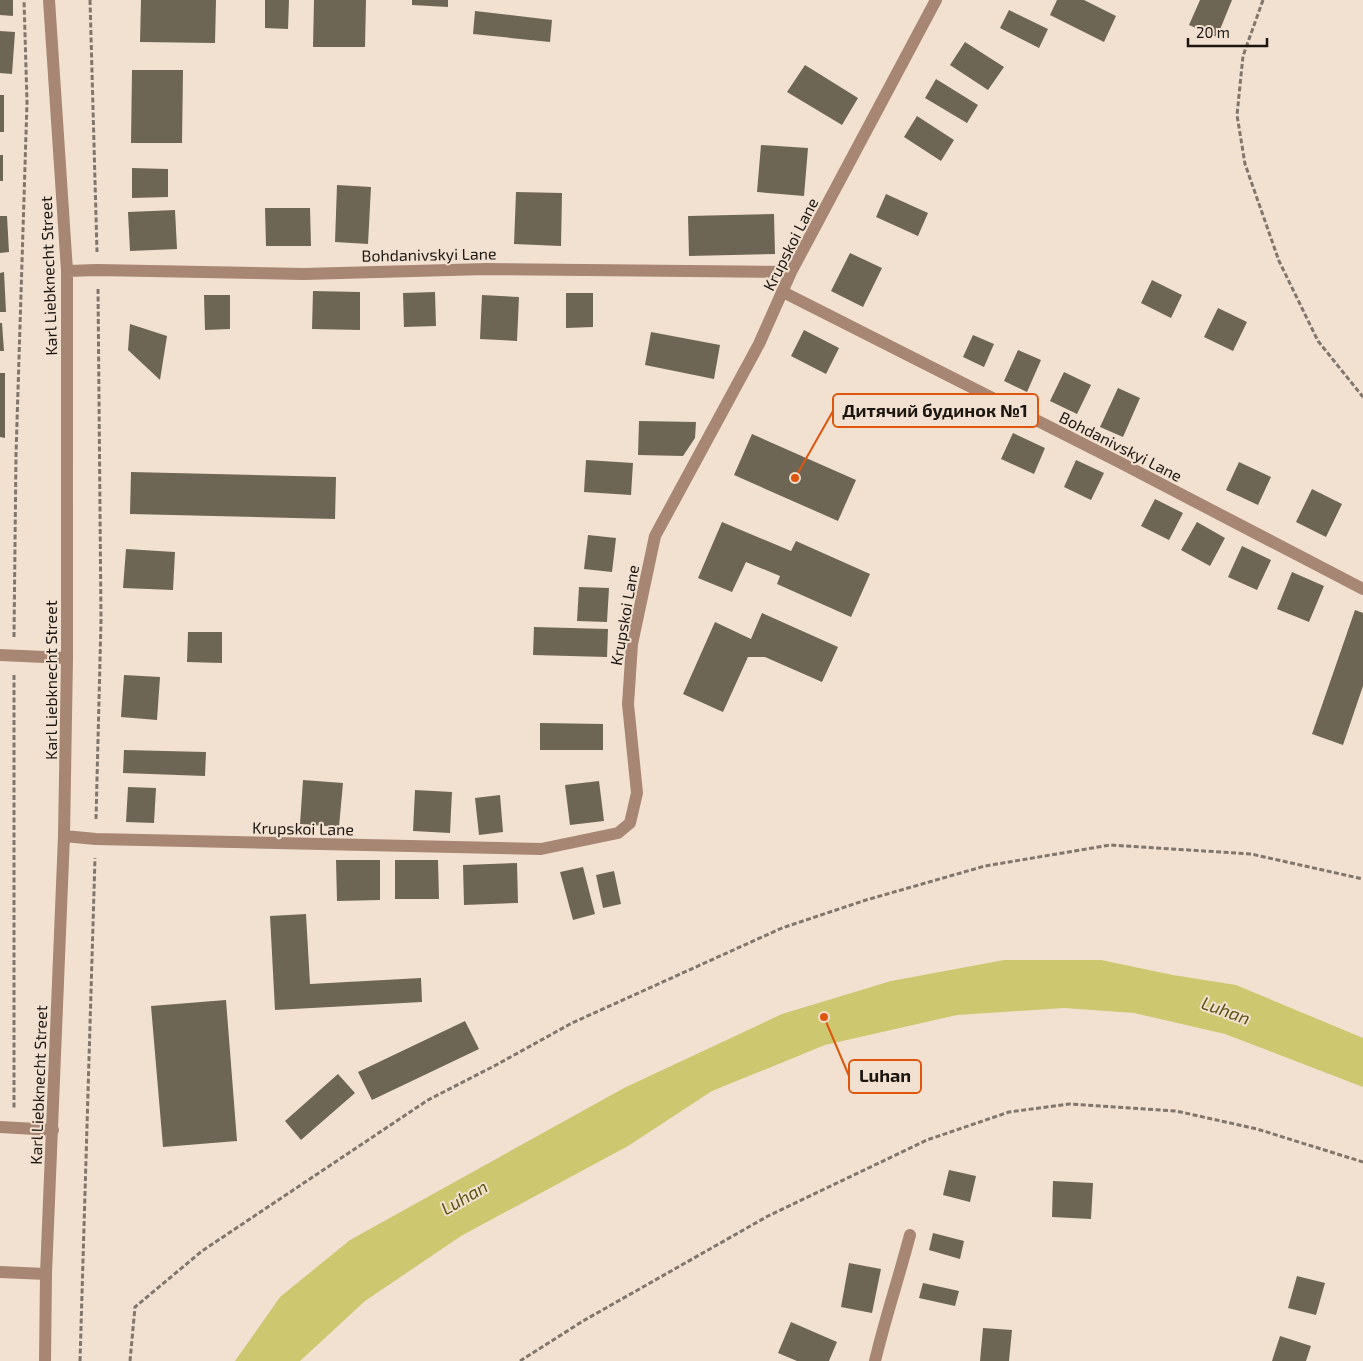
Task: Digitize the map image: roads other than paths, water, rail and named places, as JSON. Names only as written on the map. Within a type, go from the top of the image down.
[{"type":"street","name":"Karl Liebknecht Street","points":[[46,1361],[46,1274],[64,836],[67,658],[67,271],[49,0]]},
{"type":"street","name":"Krupskoi Lane","points":[[64,836],[96,839],[541,849],[618,833],[630,823],[637,793],[628,704],[632,644],[655,536],[759,344],[792,272],[936,0]]},
{"type":"street","name":"Bohdanivskyi Lane","points":[[67,271],[304,274],[486,269],[792,272]]},
{"type":"street","name":"Bohdanivskyi Lane","points":[[783,292],[1363,589]]},
{"type":"street","points":[[0,655],[67,658]]},
{"type":"street","points":[[0,1127],[53,1130]]},
{"type":"street","points":[[875,1361],[882,1329],[896,1288],[910,1236]]},
{"type":"street","points":[[0,1272],[46,1274]]},
{"type":"water","points":[[1004,960],[1101,960],[1173,975],[1236,985],[1363,1038],[1363,1087],[1225,1034],[1134,1013],[1064,1008],[957,1015],[825,1045],[712,1091],[628,1146],[461,1236],[365,1301],[300,1361],[235,1361],[280,1297],[350,1240],[624,1088],[782,1014],[891,981]]},
{"type":"place","name":"Дитячий будинок №1","points":[[795,478]]},
{"type":"place","name":"Luhan","points":[[824,1017]]}]
